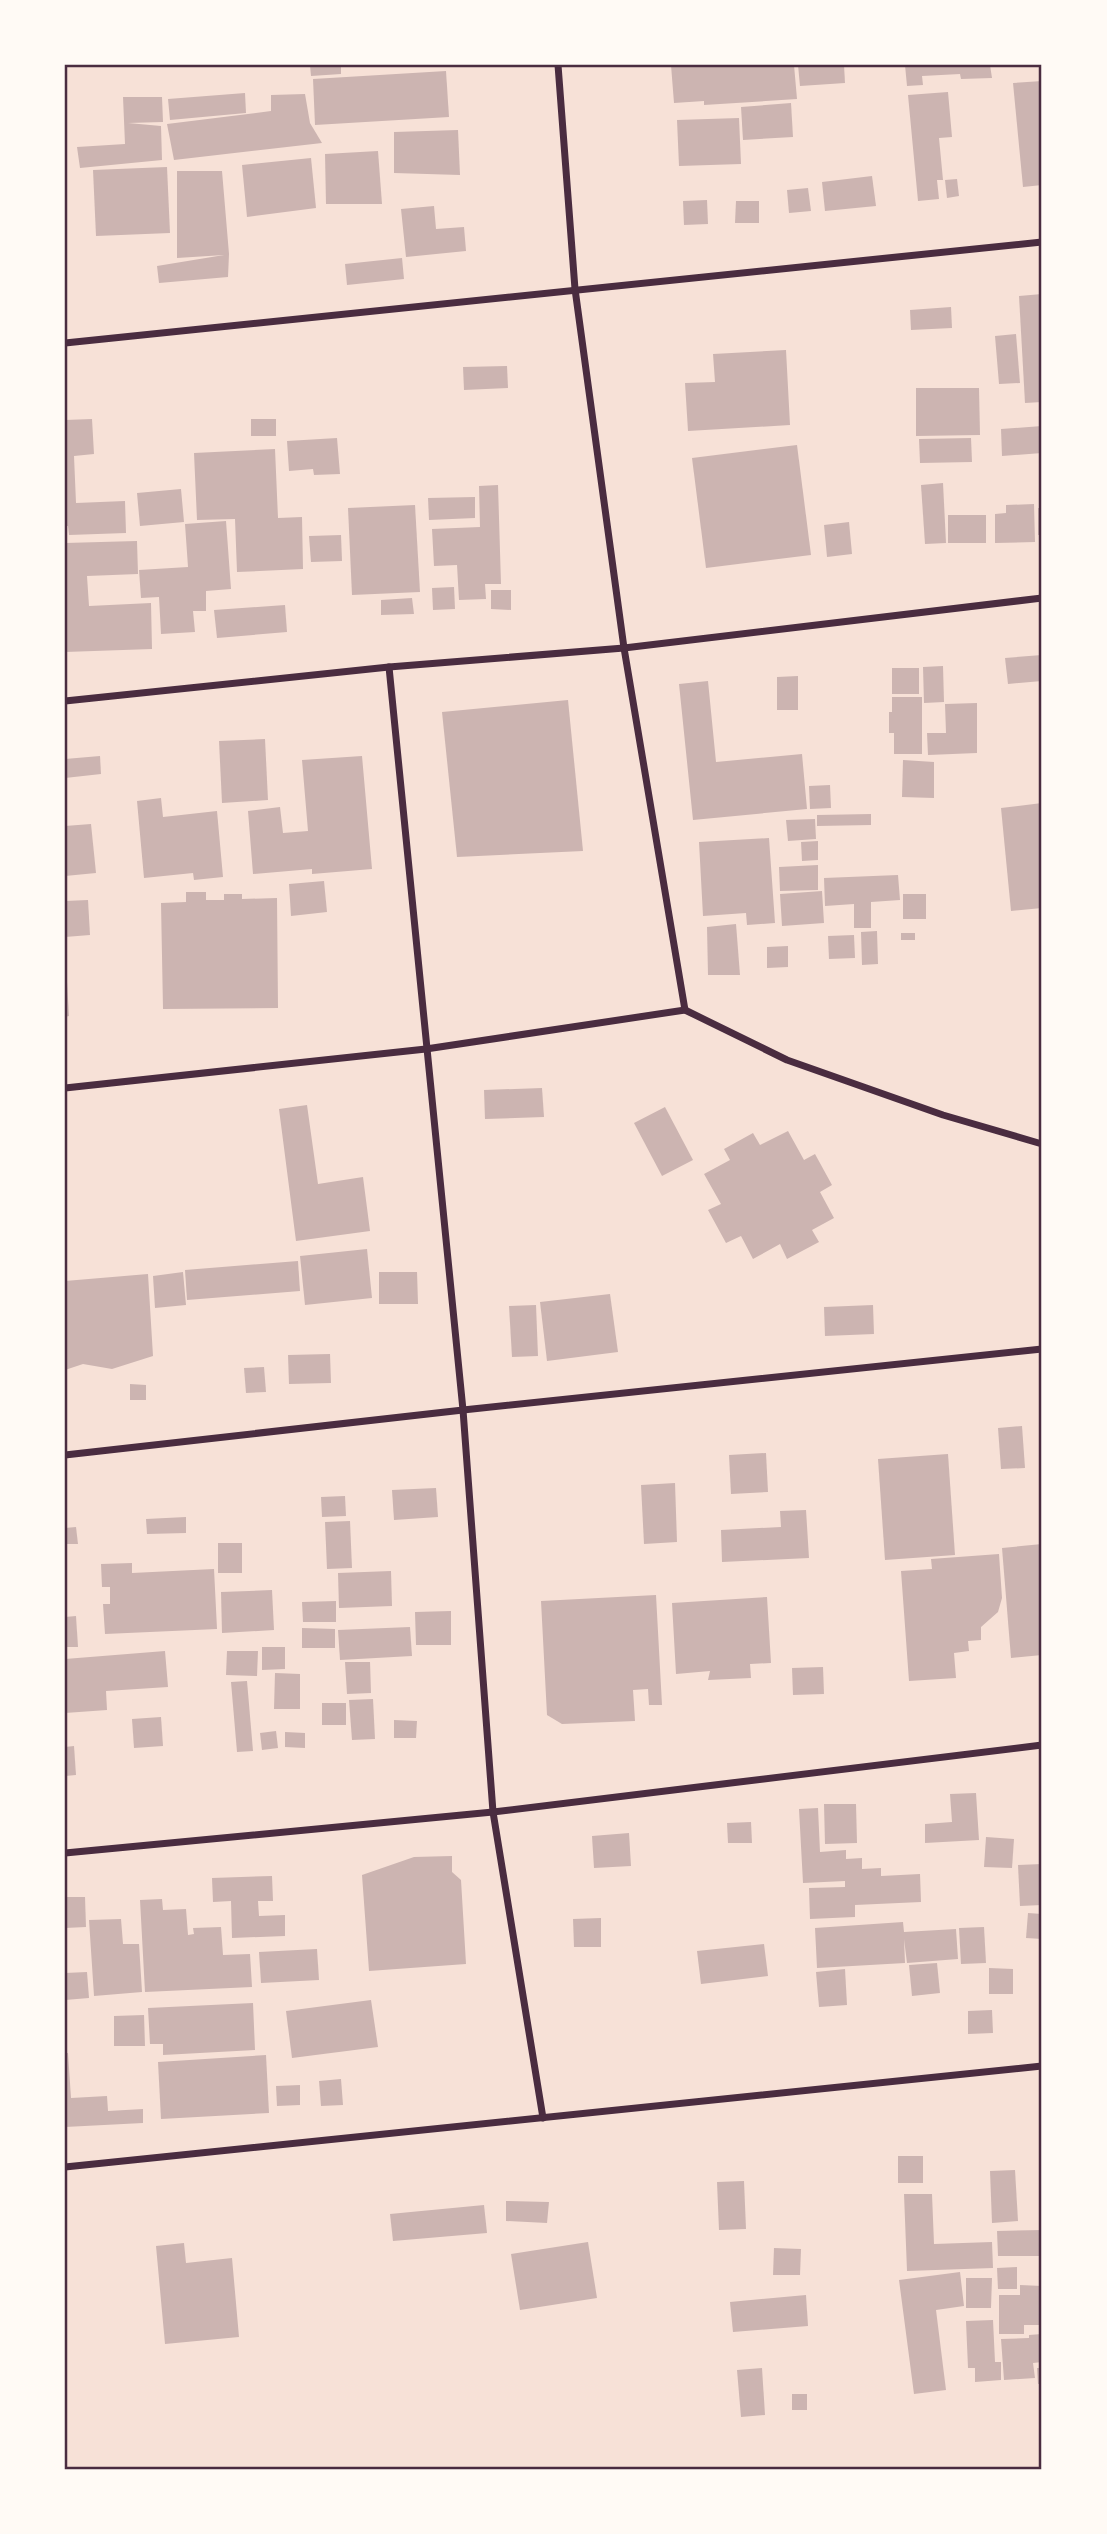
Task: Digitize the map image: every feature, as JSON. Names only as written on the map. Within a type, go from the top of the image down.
[{"type":"street","points":[[558,65],[575,289],[624,648],[685,1010]]},
{"type":"street","points":[[65,343],[1042,242]]},
{"type":"street","points":[[65,701],[389,667],[624,648],[1042,598]]},
{"type":"street","points":[[389,667],[463,1410],[493,1812],[543,2118]]},
{"type":"street","points":[[65,1088],[426,1049],[685,1010],[788,1060],[943,1115],[1042,1144]]},
{"type":"street","points":[[65,1455],[1042,1349]]},
{"type":"street","points":[[65,1853],[493,1812],[1042,1745]]},
{"type":"street","points":[[65,2167],[1042,2066]]},
{"type":"building","points":[[310,65],[341,65],[341,74],[311,76]]},
{"type":"building","points":[[671,65],[794,65],[797,99],[704,105],[704,101],[674,103]]},
{"type":"building","points":[[798,65],[844,65],[845,83],[800,86]]},
{"type":"building","points":[[905,65],[990,65],[992,78],[961,79],[960,74],[922,76],[923,85],[907,86]]},
{"type":"building","points":[[446,71],[449,117],[315,125],[313,79]]},
{"type":"building","points":[[1042,81],[1042,185],[1023,187],[1013,83]]},
{"type":"building","points":[[948,92],[952,137],[939,138],[943,180],[937,180],[939,199],[918,201],[908,95]]},
{"type":"building","points":[[245,93],[246,113],[170,120],[168,99]]},
{"type":"building","points":[[305,94],[310,123],[322,143],[174,160],[167,124],[271,111],[271,95]]},
{"type":"building","points":[[123,97],[162,97],[163,122],[128,123],[161,126],[162,160],[80,168],[77,147],[125,144]]},
{"type":"building","points":[[791,103],[793,137],[743,140],[741,107]]},
{"type":"building","points":[[739,118],[741,164],[679,166],[677,120]]},
{"type":"building","points":[[458,130],[460,175],[394,173],[394,132]]},
{"type":"building","points":[[378,151],[382,204],[326,204],[325,154]]},
{"type":"building","points":[[311,158],[316,208],[247,217],[242,165]]},
{"type":"building","points":[[167,167],[170,233],[96,236],[93,170]]},
{"type":"building","points":[[177,171],[222,171],[229,254],[228,277],[159,283],[157,266],[224,255],[177,258]]},
{"type":"building","points":[[872,176],[876,206],[825,211],[822,182]]},
{"type":"building","points":[[957,179],[959,196],[947,198],[945,180]]},
{"type":"building","points":[[808,188],[811,211],[789,213],[787,190]]},
{"type":"building","points":[[707,200],[708,224],[684,225],[683,201]]},
{"type":"building","points":[[736,201],[759,201],[759,223],[735,223]]},
{"type":"building","points":[[434,206],[436,229],[464,227],[466,251],[406,257],[401,209]]},
{"type":"building","points":[[402,258],[404,279],[347,285],[345,264]]},
{"type":"building","points":[[1042,294],[1042,402],[1025,403],[1019,296]]},
{"type":"building","points":[[951,307],[952,328],[911,330],[910,310]]},
{"type":"building","points":[[1016,334],[1020,383],[999,384],[995,336]]},
{"type":"building","points":[[786,350],[790,425],[688,431],[685,383],[715,382],[713,354]]},
{"type":"building","points":[[507,366],[508,388],[464,390],[463,367]]},
{"type":"building","points":[[916,388],[979,388],[980,435],[916,436]]},
{"type":"building","points":[[92,419],[94,454],[74,456],[76,503],[125,501],[126,533],[69,535],[68,526],[65,526],[65,420]]},
{"type":"building","points":[[251,419],[276,419],[276,436],[251,436]]},
{"type":"building","points":[[1042,426],[1042,453],[1002,456],[1001,429]]},
{"type":"building","points":[[337,438],[340,474],[314,475],[313,469],[289,471],[287,441]]},
{"type":"building","points":[[971,438],[972,462],[920,463],[919,439]]},
{"type":"building","points":[[797,445],[811,555],[706,568],[692,458]]},
{"type":"building","points":[[275,449],[278,518],[302,517],[303,569],[237,572],[235,519],[197,520],[194,453]]},
{"type":"building","points":[[943,483],[946,543],[925,544],[921,485]]},
{"type":"building","points":[[498,485],[501,584],[485,584],[486,599],[459,600],[457,565],[434,566],[432,529],[480,527],[479,486]]},
{"type":"building","points":[[181,489],[184,522],[140,526],[137,493]]},
{"type":"building","points":[[475,497],[475,518],[429,520],[428,498]]},
{"type":"building","points":[[1034,504],[1035,542],[995,543],[995,514],[1006,513],[1006,505]]},
{"type":"building","points":[[415,505],[420,592],[352,595],[348,508]]},
{"type":"building","points":[[1038,508],[1042,508],[1042,535],[1038,535]]},
{"type":"building","points":[[948,515],[986,515],[986,543],[948,543]]},
{"type":"building","points":[[226,521],[231,589],[206,591],[206,611],[193,611],[195,632],[161,634],[159,597],[141,598],[139,570],[188,567],[185,524]]},
{"type":"building","points":[[849,522],[852,554],[827,557],[824,525]]},
{"type":"building","points":[[341,535],[342,561],[311,562],[309,536]]},
{"type":"building","points":[[137,541],[138,574],[87,576],[89,606],[151,603],[152,649],[65,652],[65,543]]},
{"type":"building","points":[[454,587],[455,609],[433,610],[432,588]]},
{"type":"building","points":[[491,590],[511,590],[511,610],[491,609]]},
{"type":"building","points":[[412,598],[414,614],[381,615],[381,600]]},
{"type":"building","points":[[285,605],[287,632],[217,638],[214,610]]},
{"type":"building","points":[[1042,655],[1042,681],[1008,684],[1005,658]]},
{"type":"building","points":[[943,666],[944,702],[924,703],[923,667]]},
{"type":"building","points":[[892,668],[919,668],[919,694],[892,694]]},
{"type":"building","points":[[798,676],[798,710],[777,710],[777,677]]},
{"type":"building","points":[[708,681],[716,762],[802,754],[807,809],[693,820],[679,684]]},
{"type":"building","points":[[892,697],[922,697],[922,754],[894,754],[894,733],[889,733]]},
{"type":"building","points":[[568,700],[583,851],[457,857],[442,712]]},
{"type":"building","points":[[977,703],[977,753],[928,755],[927,733],[946,733],[945,704]]},
{"type":"building","points":[[265,739],[268,800],[222,803],[219,741]]},
{"type":"building","points":[[100,756],[101,774],[65,778],[65,759]]},
{"type":"building","points":[[362,756],[372,869],[312,874],[312,869],[253,874],[248,811],[280,807],[283,833],[308,831],[302,760]]},
{"type":"building","points":[[903,760],[934,762],[934,798],[902,797]]},
{"type":"building","points":[[830,785],[831,808],[810,809],[809,786]]},
{"type":"building","points":[[161,798],[163,817],[217,811],[223,877],[194,880],[193,873],[144,878],[137,801]]},
{"type":"building","points":[[1042,803],[1042,908],[1011,911],[1001,808]]},
{"type":"building","points":[[871,814],[871,825],[817,826],[817,815]]},
{"type":"building","points":[[815,819],[816,839],[788,841],[786,820]]},
{"type":"building","points":[[91,824],[96,873],[65,876],[65,826]]},
{"type":"building","points":[[769,838],[775,923],[747,925],[746,913],[703,916],[699,842]]},
{"type":"building","points":[[818,841],[818,860],[802,861],[801,842]]},
{"type":"building","points":[[818,865],[818,890],[780,891],[779,867]]},
{"type":"building","points":[[898,875],[900,900],[871,902],[871,928],[854,928],[854,904],[825,906],[824,878]]},
{"type":"building","points":[[324,881],[327,912],[291,916],[289,884]]},
{"type":"building","points":[[822,891],[824,923],[782,926],[780,894]]},
{"type":"building","points":[[186,892],[206,892],[206,900],[224,900],[224,894],[242,894],[242,899],[277,898],[278,1008],[163,1009],[161,903],[186,902]]},
{"type":"building","points":[[903,894],[926,894],[926,919],[903,919]]},
{"type":"building","points":[[88,900],[90,935],[65,937],[65,901]]},
{"type":"building","points":[[736,924],[740,975],[708,975],[707,927]]},
{"type":"building","points":[[877,931],[878,964],[862,965],[861,932]]},
{"type":"building","points":[[901,933],[915,933],[915,940],[901,940]]},
{"type":"building","points":[[854,935],[855,958],[829,959],[828,936]]},
{"type":"building","points":[[788,946],[788,967],[767,968],[767,947]]},
{"type":"building","points":[[65,982],[69,1016],[65,1017]]},
{"type":"building","points":[[542,1088],[544,1117],[485,1119],[484,1090]]},
{"type":"building","points":[[307,1105],[318,1184],[363,1177],[370,1231],[296,1241],[279,1109]]},
{"type":"building","points":[[665,1107],[693,1160],[662,1176],[634,1123]]},
{"type":"building","points":[[788,1131],[804,1160],[815,1154],[832,1185],[820,1192],[834,1218],[812,1230],[819,1242],[787,1259],[780,1244],[753,1259],[741,1236],[726,1243],[708,1210],[721,1204],[704,1174],[730,1160],[724,1149],[753,1133],[760,1145]]},
{"type":"building","points":[[367,1249],[372,1298],[305,1305],[300,1256]]},
{"type":"building","points":[[298,1261],[300,1291],[187,1300],[185,1270]]},
{"type":"building","points":[[183,1272],[186,1305],[155,1308],[153,1276]]},
{"type":"building","points":[[379,1272],[417,1272],[418,1304],[379,1304]]},
{"type":"building","points":[[148,1274],[153,1356],[112,1369],[83,1364],[65,1370],[65,1281]]},
{"type":"building","points":[[610,1294],[618,1352],[547,1361],[540,1302]]},
{"type":"building","points":[[536,1305],[538,1356],[512,1357],[509,1306]]},
{"type":"building","points":[[873,1305],[874,1334],[825,1336],[824,1307]]},
{"type":"building","points":[[330,1354],[331,1383],[289,1384],[288,1355]]},
{"type":"building","points":[[264,1367],[266,1392],[246,1393],[244,1368]]},
{"type":"building","points":[[130,1384],[146,1385],[146,1400],[130,1400]]},
{"type":"building","points":[[1022,1426],[1025,1468],[1001,1469],[998,1428]]},
{"type":"building","points":[[766,1453],[768,1492],[731,1494],[729,1455]]},
{"type":"building","points":[[948,1454],[955,1555],[885,1560],[878,1459]]},
{"type":"building","points":[[675,1483],[677,1542],[644,1544],[641,1485]]},
{"type":"building","points":[[436,1488],[438,1517],[394,1520],[392,1490]]},
{"type":"building","points":[[345,1496],[346,1516],[322,1517],[321,1497]]},
{"type":"building","points":[[806,1510],[809,1558],[722,1562],[721,1530],[781,1527],[780,1511]]},
{"type":"building","points":[[186,1517],[186,1533],[147,1534],[146,1519]]},
{"type":"building","points":[[350,1521],[352,1568],[327,1569],[325,1522]]},
{"type":"building","points":[[76,1527],[78,1544],[65,1544],[65,1528]]},
{"type":"building","points":[[218,1543],[242,1543],[242,1573],[218,1573]]},
{"type":"building","points":[[1042,1544],[1042,1655],[1011,1658],[1002,1548]]},
{"type":"building","points":[[999,1554],[1002,1598],[998,1612],[981,1627],[981,1640],[968,1641],[969,1651],[954,1653],[956,1678],[909,1681],[901,1571],[932,1569],[931,1559]]},
{"type":"building","points":[[132,1563],[132,1573],[214,1569],[217,1629],[105,1634],[103,1604],[110,1604],[110,1587],[102,1587],[101,1564]]},
{"type":"building","points":[[391,1571],[392,1606],[339,1608],[338,1573]]},
{"type":"building","points":[[272,1590],[274,1630],[222,1633],[221,1592]]},
{"type":"building","points":[[656,1595],[662,1705],[649,1705],[648,1689],[633,1690],[635,1721],[562,1724],[547,1715],[541,1601]]},
{"type":"building","points":[[767,1597],[771,1663],[750,1664],[751,1678],[708,1680],[710,1671],[676,1674],[672,1603]]},
{"type":"building","points":[[336,1601],[336,1622],[303,1622],[302,1602]]},
{"type":"building","points":[[451,1611],[451,1645],[416,1645],[415,1612]]},
{"type":"building","points":[[76,1616],[78,1647],[65,1647],[65,1617]]},
{"type":"building","points":[[410,1627],[412,1656],[340,1660],[338,1630]]},
{"type":"building","points":[[302,1628],[335,1629],[335,1648],[302,1648]]},
{"type":"building","points":[[262,1647],[285,1647],[285,1669],[262,1670]]},
{"type":"building","points":[[165,1651],[168,1687],[106,1691],[107,1710],[65,1713],[65,1659]]},
{"type":"building","points":[[227,1651],[258,1651],[257,1676],[226,1675]]},
{"type":"building","points":[[345,1662],[370,1662],[371,1693],[347,1694]]},
{"type":"building","points":[[823,1667],[824,1694],[793,1695],[792,1668]]},
{"type":"building","points":[[275,1673],[300,1674],[300,1709],[274,1709]]},
{"type":"building","points":[[247,1681],[253,1751],[237,1752],[231,1682]]},
{"type":"building","points":[[373,1699],[375,1739],[352,1740],[349,1700]]},
{"type":"building","points":[[322,1703],[346,1703],[346,1725],[322,1725]]},
{"type":"building","points":[[161,1717],[163,1746],[134,1748],[132,1719]]},
{"type":"building","points":[[394,1720],[417,1721],[416,1738],[394,1738]]},
{"type":"building","points":[[276,1731],[278,1748],[262,1750],[260,1733]]},
{"type":"building","points":[[285,1732],[305,1733],[305,1748],[285,1747]]},
{"type":"building","points":[[74,1746],[76,1775],[65,1776],[65,1747]]},
{"type":"building","points":[[976,1793],[979,1840],[925,1843],[925,1824],[952,1822],[950,1794]]},
{"type":"building","points":[[824,1804],[856,1804],[857,1843],[825,1844]]},
{"type":"building","points":[[818,1808],[820,1852],[846,1850],[846,1859],[862,1858],[862,1869],[881,1868],[881,1876],[920,1874],[921,1902],[855,1905],[855,1917],[810,1919],[809,1888],[845,1887],[845,1881],[803,1883],[799,1809]]},
{"type":"building","points":[[751,1822],[752,1843],[728,1843],[727,1823]]},
{"type":"building","points":[[629,1833],[631,1866],[594,1868],[592,1836]]},
{"type":"building","points":[[986,1837],[1014,1839],[1012,1868],[984,1867]]},
{"type":"building","points":[[452,1856],[452,1872],[461,1880],[466,1964],[369,1971],[362,1875],[414,1857]]},
{"type":"building","points":[[1042,1864],[1042,1905],[1020,1906],[1018,1865]]},
{"type":"building","points":[[272,1876],[273,1901],[258,1901],[259,1916],[285,1915],[285,1936],[232,1938],[231,1901],[213,1902],[212,1878]]},
{"type":"building","points":[[65,1897],[85,1897],[86,1927],[65,1928]]},
{"type":"building","points":[[162,1899],[163,1910],[186,1909],[188,1935],[194,1934],[193,1928],[221,1927],[223,1955],[250,1954],[252,1987],[145,1992],[140,1900]]},
{"type":"building","points":[[1028,1913],[1042,1914],[1042,1939],[1026,1938]]},
{"type":"building","points":[[601,1918],[601,1947],[574,1947],[573,1919]]},
{"type":"building","points":[[121,1919],[123,1944],[139,1944],[142,1992],[94,1996],[89,1920]]},
{"type":"building","points":[[903,1922],[904,1932],[956,1929],[958,1959],[907,1963],[904,1939],[905,1963],[817,1968],[815,1928]]},
{"type":"building","points":[[984,1927],[986,1963],[961,1964],[959,1928]]},
{"type":"building","points":[[764,1944],[768,1976],[701,1984],[697,1951]]},
{"type":"building","points":[[317,1949],[319,1980],[261,1983],[259,1952]]},
{"type":"building","points":[[937,1963],[940,1993],[912,1996],[909,1965]]},
{"type":"building","points":[[989,1968],[1013,1969],[1013,1994],[989,1994]]},
{"type":"building","points":[[845,1969],[847,2005],[819,2007],[816,1972]]},
{"type":"building","points":[[87,1972],[89,1998],[65,2000],[65,1973]]},
{"type":"building","points":[[371,2000],[378,2047],[292,2058],[286,2011]]},
{"type":"building","points":[[253,2003],[255,2050],[163,2055],[163,2044],[150,2044],[148,2008]]},
{"type":"building","points":[[992,2010],[993,2033],[968,2034],[968,2011]]},
{"type":"building","points":[[144,2015],[145,2046],[114,2046],[114,2016]]},
{"type":"building","points":[[65,2053],[68,2053],[71,2098],[107,2096],[108,2111],[143,2109],[143,2123],[65,2127]]},
{"type":"building","points":[[266,2055],[269,2113],[161,2119],[158,2062]]},
{"type":"building","points":[[341,2079],[343,2105],[321,2106],[319,2081]]},
{"type":"building","points":[[300,2085],[300,2105],[277,2106],[276,2086]]},
{"type":"building","points":[[898,2156],[923,2156],[923,2183],[898,2183]]},
{"type":"building","points":[[1015,2170],[1018,2221],[992,2223],[990,2171]]},
{"type":"building","points":[[744,2181],[746,2229],[719,2230],[717,2182]]},
{"type":"building","points":[[904,2194],[932,2194],[934,2244],[992,2242],[993,2268],[907,2271]]},
{"type":"building","points":[[506,2201],[549,2202],[547,2223],[506,2221]]},
{"type":"building","points":[[484,2205],[487,2233],[393,2241],[390,2214]]},
{"type":"building","points":[[1042,2230],[1042,2256],[998,2256],[997,2231]]},
{"type":"building","points":[[588,2242],[597,2298],[520,2310],[511,2254]]},
{"type":"building","points":[[184,2243],[186,2263],[232,2258],[239,2337],[165,2344],[156,2246]]},
{"type":"building","points":[[774,2248],[801,2249],[800,2275],[773,2275]]},
{"type":"building","points":[[1017,2267],[1017,2289],[998,2289],[997,2268]]},
{"type":"building","points":[[960,2272],[964,2306],[936,2310],[946,2390],[914,2394],[899,2280]]},
{"type":"building","points":[[966,2278],[992,2278],[991,2308],[966,2308]]},
{"type":"building","points":[[1020,2285],[1042,2286],[1042,2325],[1024,2325],[1024,2334],[999,2334],[999,2295],[1020,2295]]},
{"type":"building","points":[[806,2295],[808,2326],[733,2332],[730,2302]]},
{"type":"building","points":[[993,2320],[995,2362],[1001,2362],[1001,2380],[975,2382],[975,2368],[968,2368],[966,2321]]},
{"type":"building","points":[[1042,2334],[1042,2362],[1033,2363],[1035,2378],[1004,2380],[1001,2339],[1029,2338],[1029,2335]]},
{"type":"building","points":[[762,2368],[765,2415],[741,2417],[737,2370]]},
{"type":"building","points":[[1037,2368],[1042,2368],[1042,2384],[1038,2384]]},
{"type":"building","points":[[792,2394],[807,2394],[807,2410],[792,2410]]}]
